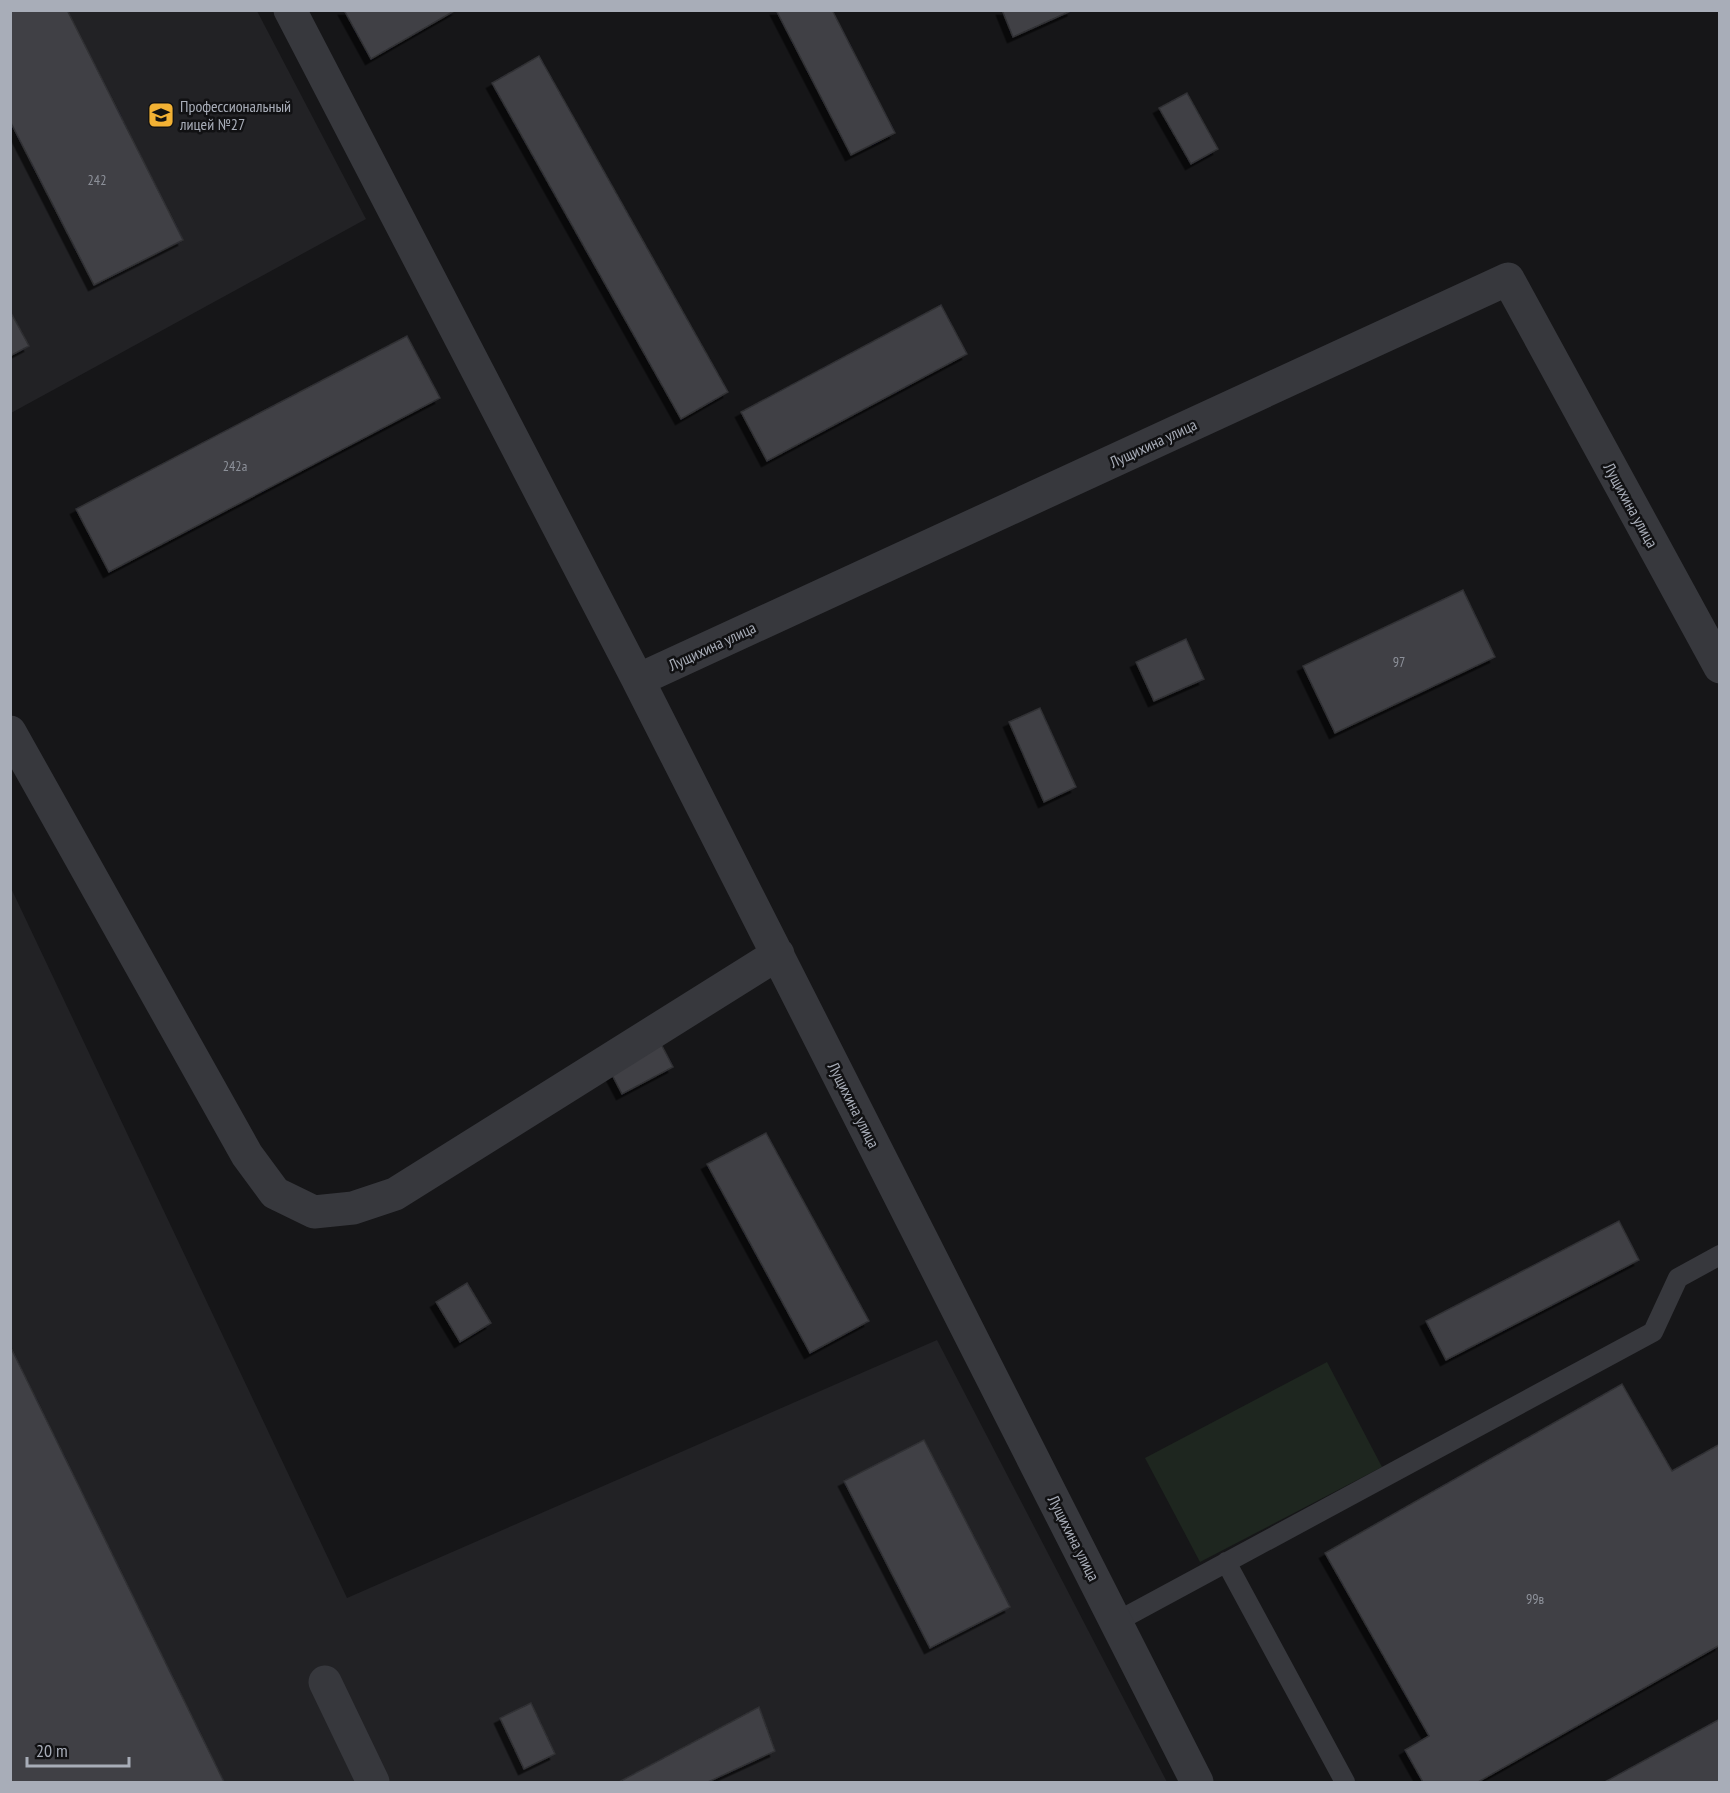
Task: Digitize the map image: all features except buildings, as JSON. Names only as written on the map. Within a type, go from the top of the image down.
[{"type":"street","points":[[290,10],[638,680]]},
{"type":"street","name":"Лущихина улица","points":[[1197,1782],[638,680],[1508,279],[1719,667]]},
{"type":"street","points":[[10,732],[247,1155],[275,1193],[314,1212],[353,1208],[394,1194],[778,954]]},
{"type":"street","points":[[325,1682],[373,1782]]},
{"type":"lane","points":[[1116,1622],[1653,1332],[1678,1278],[1719,1255]]},
{"type":"lane","points":[[1226,1562],[1345,1782]]},
{"type":"shaded area","name":"Профессиональный лицей №27","points":[[11,11],[257,11],[366,219],[11,413]]},
{"type":"shaded area","points":[[10,886],[347,1598],[937,1340],[1167,1782],[11,1782]]},
{"type":"shaded area","points":[[1327,1362],[1382,1467],[1200,1562],[1145,1458]]},
{"type":"place","name":"Профессиональный лицей №27","points":[[161,115]]}]
